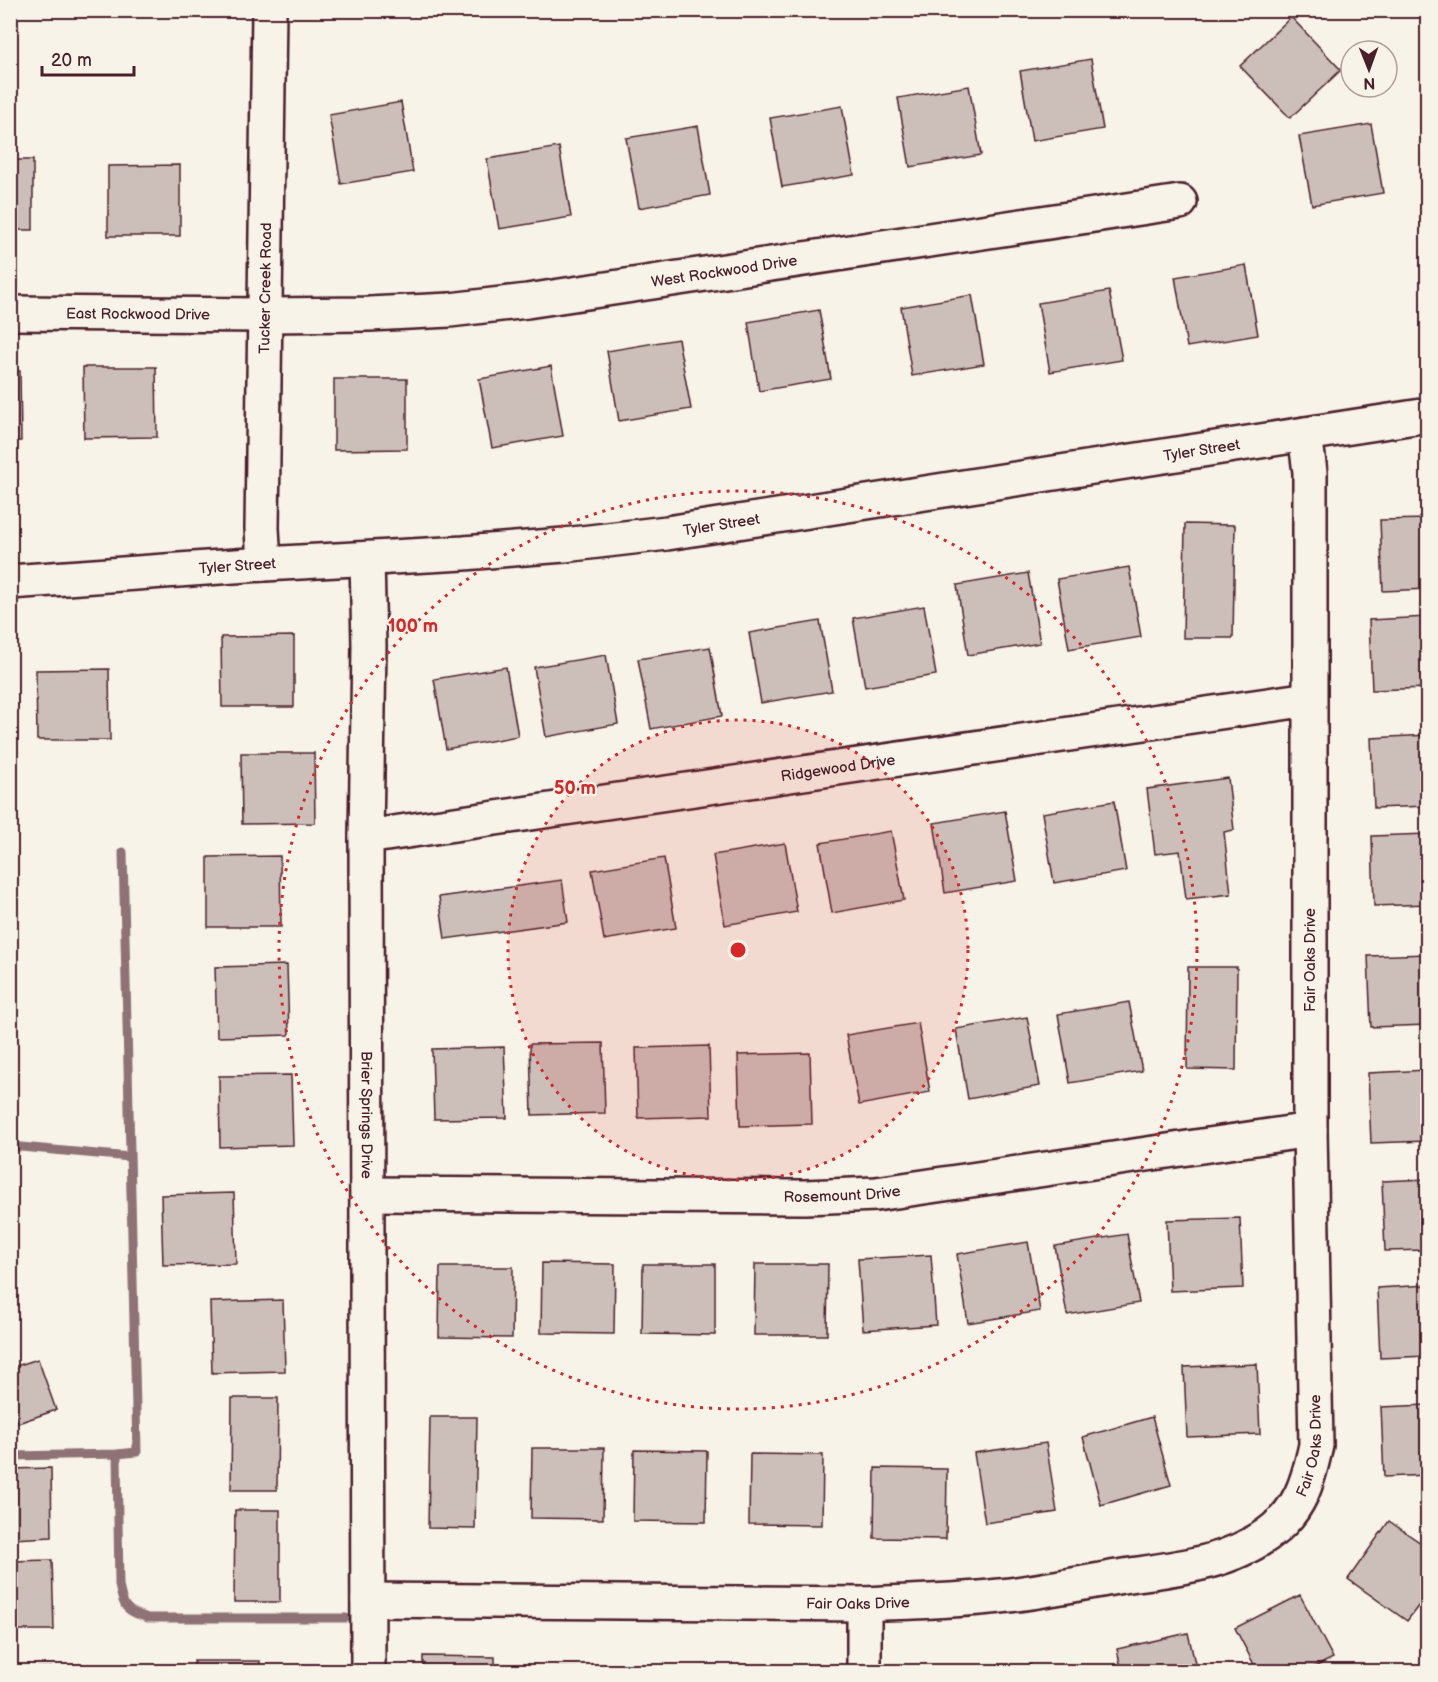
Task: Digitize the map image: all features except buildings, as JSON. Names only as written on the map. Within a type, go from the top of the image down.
[{"type":"street","name":"Tucker Creek Road","points":[[264,564],[262,528],[269,10]]},
{"type":"street","name":"West Rockwood Drive","points":[[266,315],[450,310],[527,301],[1180,202]]},
{"type":"street","name":"East Rockwood Drive","points":[[10,312],[266,315]]},
{"type":"street","name":"Tyler Street","points":[[10,582],[564,545],[667,533],[1428,415]]},
{"type":"street","name":"Fair Oaks Drive","points":[[368,1600],[864,1604],[937,1602],[1002,1596],[1189,1566],[1232,1555],[1268,1534],[1292,1511],[1309,1478],[1316,1445],[1310,1130],[1310,472],[1305,434]]},
{"type":"street","name":"Brier Springs Drive","points":[[367,558],[369,646],[366,837],[368,1671]]},
{"type":"street","name":"Ridgewood Drive","points":[[366,837],[1309,699]]},
{"type":"street","name":"Rosemount Drive","points":[[368,1194],[805,1197],[876,1194],[1310,1130]]},
{"type":"street","points":[[864,1604],[864,1671]]},
{"type":"waterway","points":[[117,1454],[137,1452],[123,852]]},
{"type":"waterway","points":[[10,1146],[130,1157]]},
{"type":"waterway","points":[[10,1456],[117,1454],[119,1585],[124,1604],[130,1611],[148,1618],[346,1618]]}]
